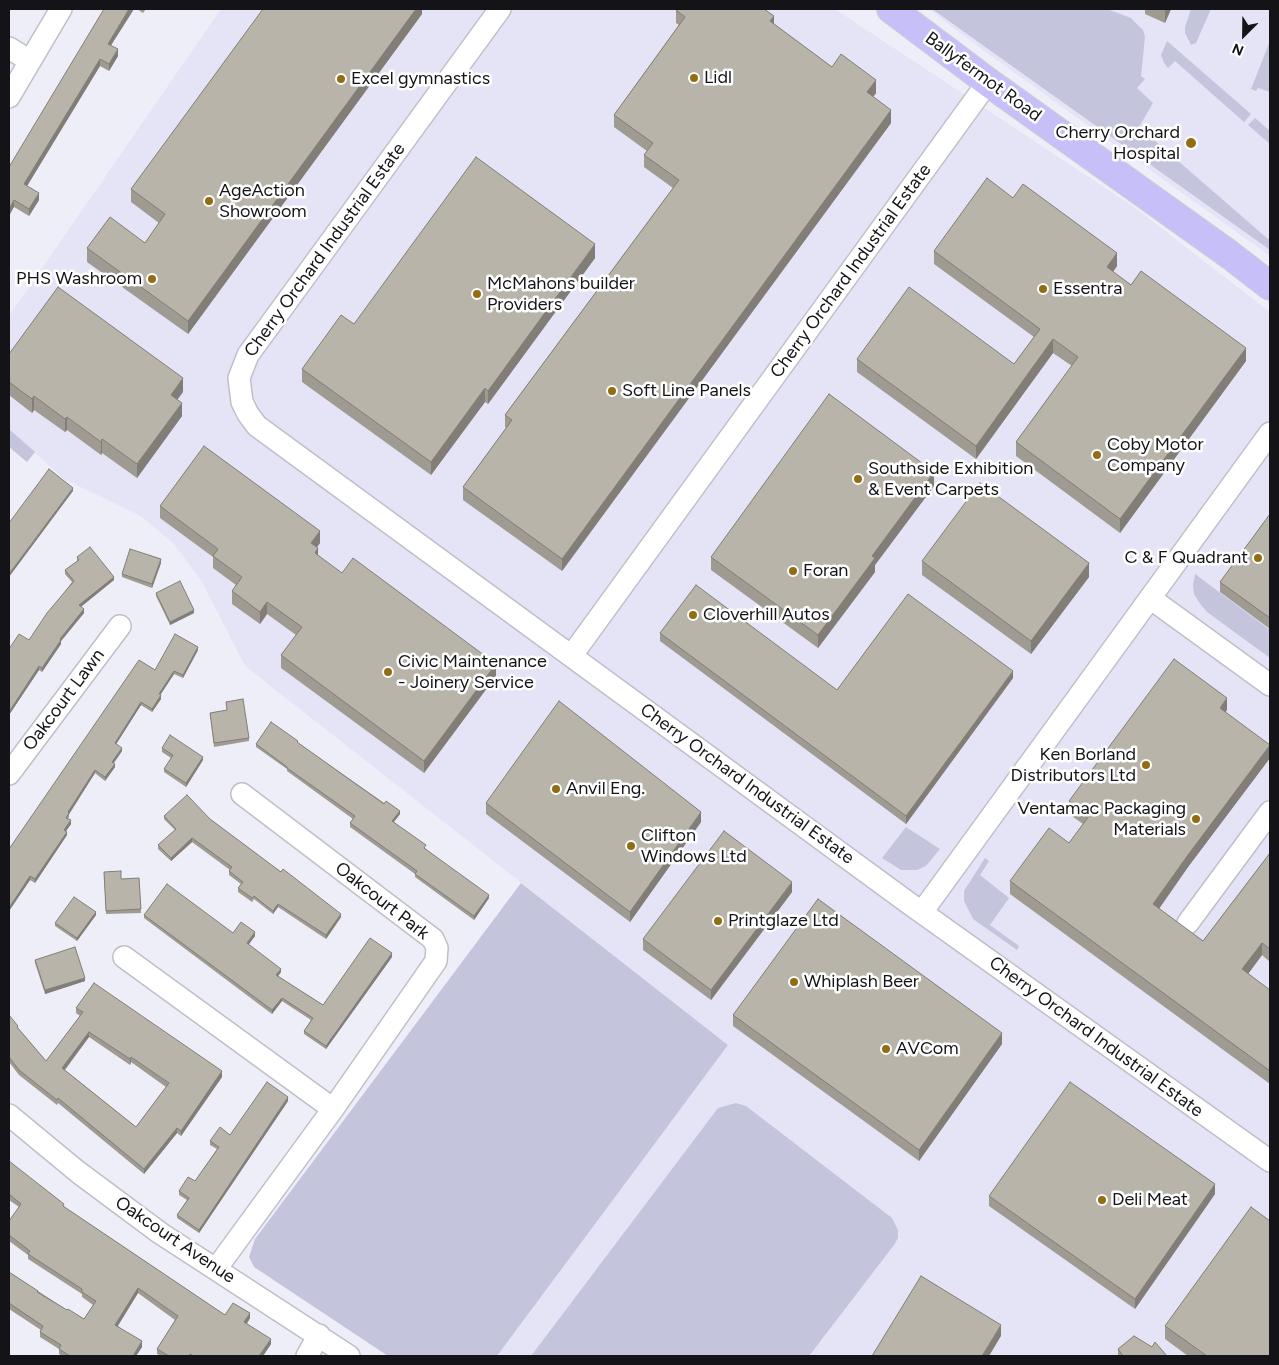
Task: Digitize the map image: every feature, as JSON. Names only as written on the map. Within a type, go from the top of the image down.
[{"type":"main road","name":"Ballyfermot Road","points":[[890,9],[988,82],[1230,254],[1270,286]]},
{"type":"street","points":[[9,97],[61,9]]},
{"type":"street","name":"Cherry Orchard Industrial Estate","points":[[500,9],[248,355],[242,366],[239,378],[239,390],[248,414],[257,426],[922,912],[1270,1161]]},
{"type":"street","points":[[9,48],[30,61]]},
{"type":"street","name":"Cherry Orchard Industrial Estate","points":[[572,655],[988,82]]},
{"type":"street","points":[[922,912],[1270,433]]},
{"type":"street","points":[[1150,598],[1270,685]]},
{"type":"street","name":"Oakcourt Lawn","points":[[9,774],[120,626]]},
{"type":"street","name":"Oakcourt Park","points":[[216,1269],[333,1109],[436,961],[437,948],[433,939],[242,794]]},
{"type":"street","points":[[1188,922],[1270,812]]},
{"type":"street","points":[[124,957],[333,1109]]},
{"type":"street","name":"Oakcourt Avenue","points":[[9,1115],[78,1172],[160,1233],[349,1356]]},
{"type":"street","points":[[306,1356],[319,1335]]},
{"type":"shaded area","points":[[221,9],[835,9],[1134,207],[1270,312],[1270,1356],[497,1356],[728,1045],[245,666],[202,582],[174,544],[141,516],[64,479],[9,429],[9,316]]},
{"type":"shaded area","name":"Cherry Orchard Hospital","points":[[929,9],[1270,9],[1270,256],[969,40]]},
{"type":"shaded area","points":[[932,9],[1107,9],[1131,18],[1143,30],[1145,37],[1141,76],[1145,79],[1137,88],[1153,103],[1139,127],[1268,239],[1270,238],[1270,250]]},
{"type":"shaded area","points":[[1191,9],[1211,9],[1196,43],[1191,45],[1185,33],[1185,27]]},
{"type":"shaded area","points":[[1167,41],[1251,114],[1244,122],[1175,61],[1168,68],[1161,55]]},
{"type":"shaded area","points":[[1270,41],[1270,92],[1258,88],[1256,91],[1251,89]]},
{"type":"shaded area","points":[[1255,118],[1270,131],[1270,144],[1248,125]]},
{"type":"shaded area","points":[[9,429],[35,452],[27,462],[9,447]]},
{"type":"shaded area","points":[[1195,574],[1270,630],[1270,658],[1207,612],[1194,594]]},
{"type":"shaded area","points":[[906,827],[940,849],[926,866],[917,870],[901,870],[882,858]]},
{"type":"shaded area","points":[[985,858],[989,861],[980,875],[1009,898],[990,925],[1019,946],[1017,950],[973,919],[964,901],[964,891]]},
{"type":"shaded area","points":[[521,883],[728,1045],[497,1356],[388,1356],[254,1267],[249,1257],[255,1239]]},
{"type":"shaded area","points":[[736,1103],[746,1106],[892,1218],[898,1230],[898,1238],[894,1245],[809,1356],[531,1356],[718,1108]]},
{"type":"building","points":[[104,9],[129,9],[108,44],[118,49],[109,64],[100,59],[24,184],[39,193],[29,209],[14,200],[9,209],[9,167]]},
{"type":"building","points":[[263,9],[416,9],[188,321],[87,248],[110,217],[145,243],[165,214],[131,189]]},
{"type":"building","points":[[677,9],[764,9],[774,16],[770,21],[832,67],[841,54],[876,80],[867,92],[891,110],[562,559],[463,487],[512,420],[505,415],[679,180],[644,155],[653,143],[614,115],[685,17]]},
{"type":"building","name":"McMahons builder Providers","points":[[476,157],[595,244],[488,391],[485,388],[431,462],[302,369],[341,315],[354,324]]},
{"type":"building","points":[[987,178],[1013,198],[1023,184],[1117,253],[1107,267],[1131,285],[1141,271],[1246,348],[1120,519],[1016,442],[1078,357],[1053,339],[976,446],[857,359],[909,287],[1014,364],[1040,329],[934,251]]},
{"type":"building","points":[[58,287],[183,378],[171,395],[182,403],[137,464],[102,439],[101,442],[67,417],[65,419],[34,396],[32,399],[9,382],[9,354]]},
{"type":"building","points":[[829,394],[934,472],[872,556],[875,558],[818,635],[711,557]]},
{"type":"building","points":[[204,446],[320,531],[311,543],[318,548],[315,553],[342,573],[353,558],[496,664],[424,761],[281,655],[302,627],[267,602],[260,612],[232,591],[242,577],[213,556],[218,549],[160,506]]},
{"type":"building","points":[[49,469],[73,488],[9,574],[9,523]]},
{"type":"building","points":[[980,483],[1089,563],[1031,641],[922,561]]},
{"type":"building","name":"C & F Quadrant","points":[[1270,514],[1270,618],[1220,582]]},
{"type":"building","points":[[90,547],[114,577],[79,605],[84,609],[60,639],[42,668],[39,666],[9,712],[9,649],[19,634],[29,640],[47,613],[74,581],[65,570],[79,560],[77,557]]},
{"type":"building","points":[[130,549],[161,559],[152,584],[122,574]]},
{"type":"building","points":[[180,581],[194,610],[170,622],[156,593]]},
{"type":"building","points":[[696,585],[837,690],[908,594],[1013,671],[906,816],[660,633]]},
{"type":"building","points":[[175,634],[198,647],[183,675],[174,671],[152,709],[141,702],[115,743],[122,748],[112,762],[115,764],[105,777],[95,770],[68,812],[66,818],[71,820],[64,830],[67,832],[35,879],[30,876],[9,908],[9,849],[139,660],[155,670]]},
{"type":"building","points":[[1174,659],[1227,698],[1220,708],[1270,745],[1153,904],[1203,941],[1270,853],[1270,949],[1262,943],[1242,969],[1270,990],[1270,1071],[1010,881],[1049,828],[1069,843],[1089,816],[1069,801]]},
{"type":"building","points":[[243,699],[249,738],[214,743],[210,713],[227,710],[226,702]]},
{"type":"building","points":[[559,701],[701,812],[630,912],[486,803]]},
{"type":"building","points":[[271,722],[384,804],[386,801],[400,811],[392,821],[426,845],[424,848],[489,895],[474,916],[415,874],[417,871],[350,823],[355,816],[256,744]]},
{"type":"building","points":[[170,735],[203,757],[186,783],[164,769],[173,755],[162,748]]},
{"type":"building","points":[[187,795],[210,819],[281,872],[283,869],[341,914],[326,935],[278,904],[273,911],[254,896],[252,898],[238,888],[243,882],[229,871],[232,867],[192,838],[171,858],[158,845],[176,829],[164,816]]},
{"type":"building","name":"Printglaze Ltd","points":[[724,831],[792,882],[711,990],[643,939]]},
{"type":"building","points":[[121,871],[121,879],[139,878],[141,909],[106,911],[104,872]]},
{"type":"building","points":[[167,884],[233,933],[241,922],[255,932],[247,943],[281,969],[276,975],[323,1005],[370,938],[392,953],[326,1046],[304,1031],[313,1018],[282,998],[272,1010],[144,915]]},
{"type":"building","points":[[74,897],[96,912],[77,938],[55,923]]},
{"type":"building","name":"AVCom","points":[[818,899],[1002,1033],[919,1150],[733,1015]]},
{"type":"building","points":[[75,947],[85,978],[45,990],[35,960]]},
{"type":"building","points":[[94,983],[222,1071],[181,1131],[177,1128],[144,1169],[58,1098],[57,1100],[19,1070],[9,1057],[9,1015],[46,1061],[83,1012],[76,1008]],"holes":[[[89,1032],[130,1059],[131,1057],[169,1083],[136,1127],[62,1068]]]},
{"type":"building","points":[[267,1082],[288,1097],[199,1230],[177,1215],[189,1198],[179,1191],[188,1177],[195,1181],[219,1147],[210,1141],[220,1127],[230,1135]]},
{"type":"building","name":"Deli Meat","points":[[1070,1082],[1215,1184],[1135,1299],[989,1196]]},
{"type":"building","points":[[9,1161],[64,1204],[63,1206],[225,1315],[233,1303],[250,1313],[244,1322],[271,1339],[259,1356],[194,1356],[190,1354],[189,1356],[169,1356],[157,1349],[178,1316],[138,1288],[115,1325],[142,1341],[133,1356],[70,1356],[59,1349],[61,1345],[40,1332],[43,1326],[9,1303],[9,1272],[37,1292],[84,1319],[96,1301],[82,1292],[82,1289],[28,1254],[30,1251],[9,1235],[9,1221],[21,1204],[9,1194]]},
{"type":"building","points":[[1251,1207],[1270,1221],[1270,1356],[1207,1356],[1165,1326]]},
{"type":"building","points":[[921,1276],[1001,1325],[982,1356],[872,1356]]},
{"type":"building","points":[[1134,1336],[1152,1347],[1155,1342],[1167,1356],[1123,1356],[1118,1349]]},
{"type":"place","name":"Lidl","points":[[694,78]]},
{"type":"place","name":"Excel gymnastics","points":[[341,79]]},
{"type":"place","name":"Cherry Orchard Hospital","points":[[1191,143]]},
{"type":"place","name":"AgeAction Showroom","points":[[209,201]]},
{"type":"place","name":"PHS Washroom","points":[[152,279]]},
{"type":"place","name":"Essentra","points":[[1043,289]]},
{"type":"place","name":"McMahons builder Providers","points":[[477,294]]},
{"type":"place","name":"Soft Line Panels","points":[[612,391]]},
{"type":"place","name":"Coby Motor Company","points":[[1097,455]]},
{"type":"place","name":"Southside Exhibition & Event Carpets","points":[[858,479]]},
{"type":"place","name":"C & F Quadrant","points":[[1258,558]]},
{"type":"place","name":"Foran","points":[[793,571]]},
{"type":"place","name":"Cloverhill Autos","points":[[693,615]]},
{"type":"place","name":"Civic Maintenance - Joinery Service","points":[[388,672]]},
{"type":"place","name":"Ken Borland Distributors Ltd","points":[[1146,765]]},
{"type":"place","name":"Anvil Eng.","points":[[556,789]]},
{"type":"place","name":"Ventamac Packaging Materials","points":[[1196,819]]},
{"type":"place","name":"Clifton Windows Ltd","points":[[631,846]]},
{"type":"place","name":"Printglaze Ltd","points":[[718,921]]},
{"type":"place","name":"Whiplash Beer","points":[[794,982]]},
{"type":"place","name":"AVCom","points":[[886,1049]]},
{"type":"place","name":"Deli Meat","points":[[1102,1200]]}]
